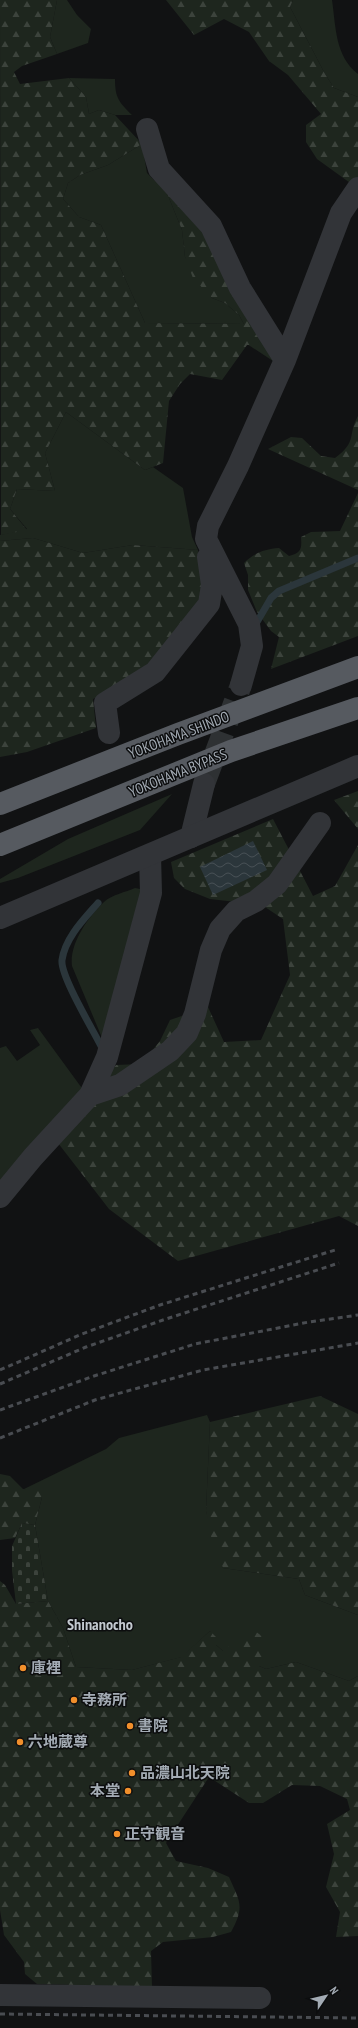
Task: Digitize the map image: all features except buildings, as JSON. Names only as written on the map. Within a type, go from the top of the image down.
[{"type":"highway","name":"YOKOHAMA SHINDO","points":[[0,804],[178,734],[358,667]]},
{"type":"highway","name":"YOKOHAMA BYPASS","points":[[0,845],[232,751],[358,708]]},
{"type":"street","points":[[147,129],[159,169],[211,226],[240,288],[285,360]]},
{"type":"street","points":[[109,733],[105,703],[155,672],[209,604],[212,585],[206,540],[208,526],[238,466],[285,360],[341,213],[358,188]]},
{"type":"street","points":[[206,540],[249,624],[252,646],[241,685]]},
{"type":"street","points":[[0,918],[150,856],[358,766]]},
{"type":"street","points":[[191,837],[204,784]]},
{"type":"street","points":[[90,1096],[120,1085],[170,1051],[187,1033],[195,1014],[211,950],[220,929],[236,911],[256,901],[277,884],[320,824]]},
{"type":"street","points":[[0,1197],[33,1157],[90,1096],[107,1057],[151,894],[150,856]]},
{"type":"street","points":[[0,1996],[260,1998]]},
{"type":"green space","points":[[0,0],[57,0],[50,37],[57,54],[22,66],[14,72],[20,84],[69,78],[86,97],[89,114],[99,110],[115,115],[142,144],[108,165],[80,175],[68,183],[63,199],[79,217],[101,225],[145,323],[244,324],[239,315],[225,303],[212,298],[193,278],[185,257],[182,230],[165,188],[206,230],[261,340],[256,345],[247,345],[222,380],[190,374],[180,384],[169,401],[163,463],[145,470],[66,412],[45,453],[55,491],[17,489],[10,509],[27,530],[1,535]]},
{"type":"green space","points":[[57,0],[67,0],[77,15],[91,29],[88,43],[57,54],[50,37]]},
{"type":"green space","points":[[166,0],[293,0],[290,7],[325,74],[334,88],[358,97],[358,177],[353,185],[317,159],[306,142],[306,125],[321,114],[288,75],[269,61],[249,32],[224,19],[194,35]]},
{"type":"green space","points":[[293,0],[332,0],[336,31],[341,50],[350,67],[358,74],[358,97],[334,88],[325,74],[290,7]]},
{"type":"green space","points":[[69,78],[115,79],[117,95],[124,107],[132,115],[115,115],[99,110],[89,114],[86,97]]},
{"type":"green space","points":[[142,144],[147,173],[165,188],[182,230],[185,257],[212,298],[225,303],[239,315],[244,324],[145,323],[101,225],[79,217],[63,199],[68,183],[80,175],[108,165]]},
{"type":"green space","points":[[261,340],[276,363],[247,344],[256,344]]},
{"type":"green space","points":[[66,412],[145,470],[153,467],[183,488],[192,537],[198,550],[133,545],[83,553],[33,538],[0,541],[0,535],[27,529],[10,509],[17,489],[55,491],[45,453]]},
{"type":"green space","points":[[358,416],[358,490],[268,449],[291,437],[302,438],[321,456],[335,458],[347,447]]},
{"type":"green space","points":[[358,493],[358,636],[271,669],[279,637],[271,631],[257,612],[248,590],[248,575],[244,563],[256,554],[269,549],[279,548],[289,556],[296,553],[301,547],[301,537],[311,532],[340,531]]},
{"type":"green space","points":[[33,538],[83,553],[133,545],[198,550],[203,589],[196,609],[153,660],[119,685],[93,699],[96,728],[27,752],[0,757],[0,541]]},
{"type":"green space","points":[[358,791],[358,829],[334,800]]},
{"type":"green space","points":[[172,794],[140,830],[18,878],[0,883],[0,879],[68,839]]},
{"type":"green space","points":[[273,819],[313,896],[335,886],[358,845],[358,1226],[339,1216],[178,1261],[109,1209],[58,1143],[116,1065],[141,1064],[160,1041],[170,1020],[208,1007],[224,1042],[261,1040],[290,975],[283,919],[262,905],[210,899],[185,889],[174,878],[171,862]]},
{"type":"green space","points":[[135,888],[140,889],[142,902],[105,1045],[72,966],[73,949],[86,923],[104,902]]},
{"type":"green space","points":[[38,1028],[84,1091],[0,1186],[0,1048],[6,1046],[17,1061],[40,1045],[30,1030]]},
{"type":"green space","points":[[320,1396],[358,1414],[358,1615],[305,1595],[299,1579],[223,1568],[212,1541],[206,1511],[210,1422]]},
{"type":"green space","points":[[207,1415],[210,1422],[206,1511],[223,1568],[299,1579],[305,1595],[358,1615],[358,1676],[349,1681],[296,1662],[266,1669],[223,1651],[216,1645],[210,1631],[182,1657],[132,1670],[76,1667],[63,1628],[48,1601],[35,1525],[42,1497],[24,1489],[106,1449],[119,1438]]},
{"type":"green space","points":[[0,1474],[10,1476],[23,1489],[38,1490],[42,1497],[35,1525],[22,1523],[15,1538],[0,1540]]},
{"type":"green space","points":[[22,1523],[35,1525],[48,1601],[16,1604],[12,1571],[12,1546]]},
{"type":"green space","points":[[0,1581],[5,1585],[16,1604],[48,1601],[63,1628],[76,1667],[132,1670],[181,1657],[210,1631],[217,1638],[216,1645],[223,1651],[251,1628],[267,1640],[259,1666],[266,1669],[296,1662],[349,1681],[358,1676],[358,1936],[336,1937],[340,1912],[326,1887],[334,1854],[327,1824],[350,1810],[347,1799],[320,1786],[292,1785],[263,1803],[249,1803],[209,1777],[166,1843],[176,1861],[208,1868],[229,1877],[236,1892],[239,1904],[238,1916],[231,1932],[213,1937],[163,1942],[151,1951],[152,1987],[37,1984],[25,1974],[24,1962],[4,1935],[0,1910]]},
{"type":"water","points":[[253,841],[267,870],[213,895],[200,867]]},
{"type":"waterway","points":[[257,622],[271,598],[279,591],[358,558]]},
{"type":"waterway","points":[[98,903],[81,922],[71,937],[62,960],[66,978],[103,1050]]},
{"type":"tunnel","points":[[204,784],[241,685]]},
{"type":"railway","points":[[0,1370],[82,1334],[160,1305],[335,1250]]},
{"type":"railway","points":[[0,1384],[86,1347],[166,1319],[339,1263]]},
{"type":"railway","points":[[0,1410],[94,1376],[195,1344],[309,1322],[358,1315]]},
{"type":"railway","points":[[0,1438],[95,1400],[203,1370],[358,1343]]},
{"type":"railway","points":[[0,2014],[358,2018]]},
{"type":"place","name":"庫裡","points":[[23,1668]]},
{"type":"place","name":"寺務所","points":[[74,1700]]},
{"type":"place","name":"書院","points":[[130,1726]]},
{"type":"place","name":"六地蔵尊","points":[[20,1742]]},
{"type":"place","name":"品濃山北天院","points":[[132,1773]]},
{"type":"place","name":"本堂","points":[[128,1791]]},
{"type":"place","name":"正守観音","points":[[117,1834]]},
{"type":"district","name":"Shinanocho","points":[[100,1624]]}]
